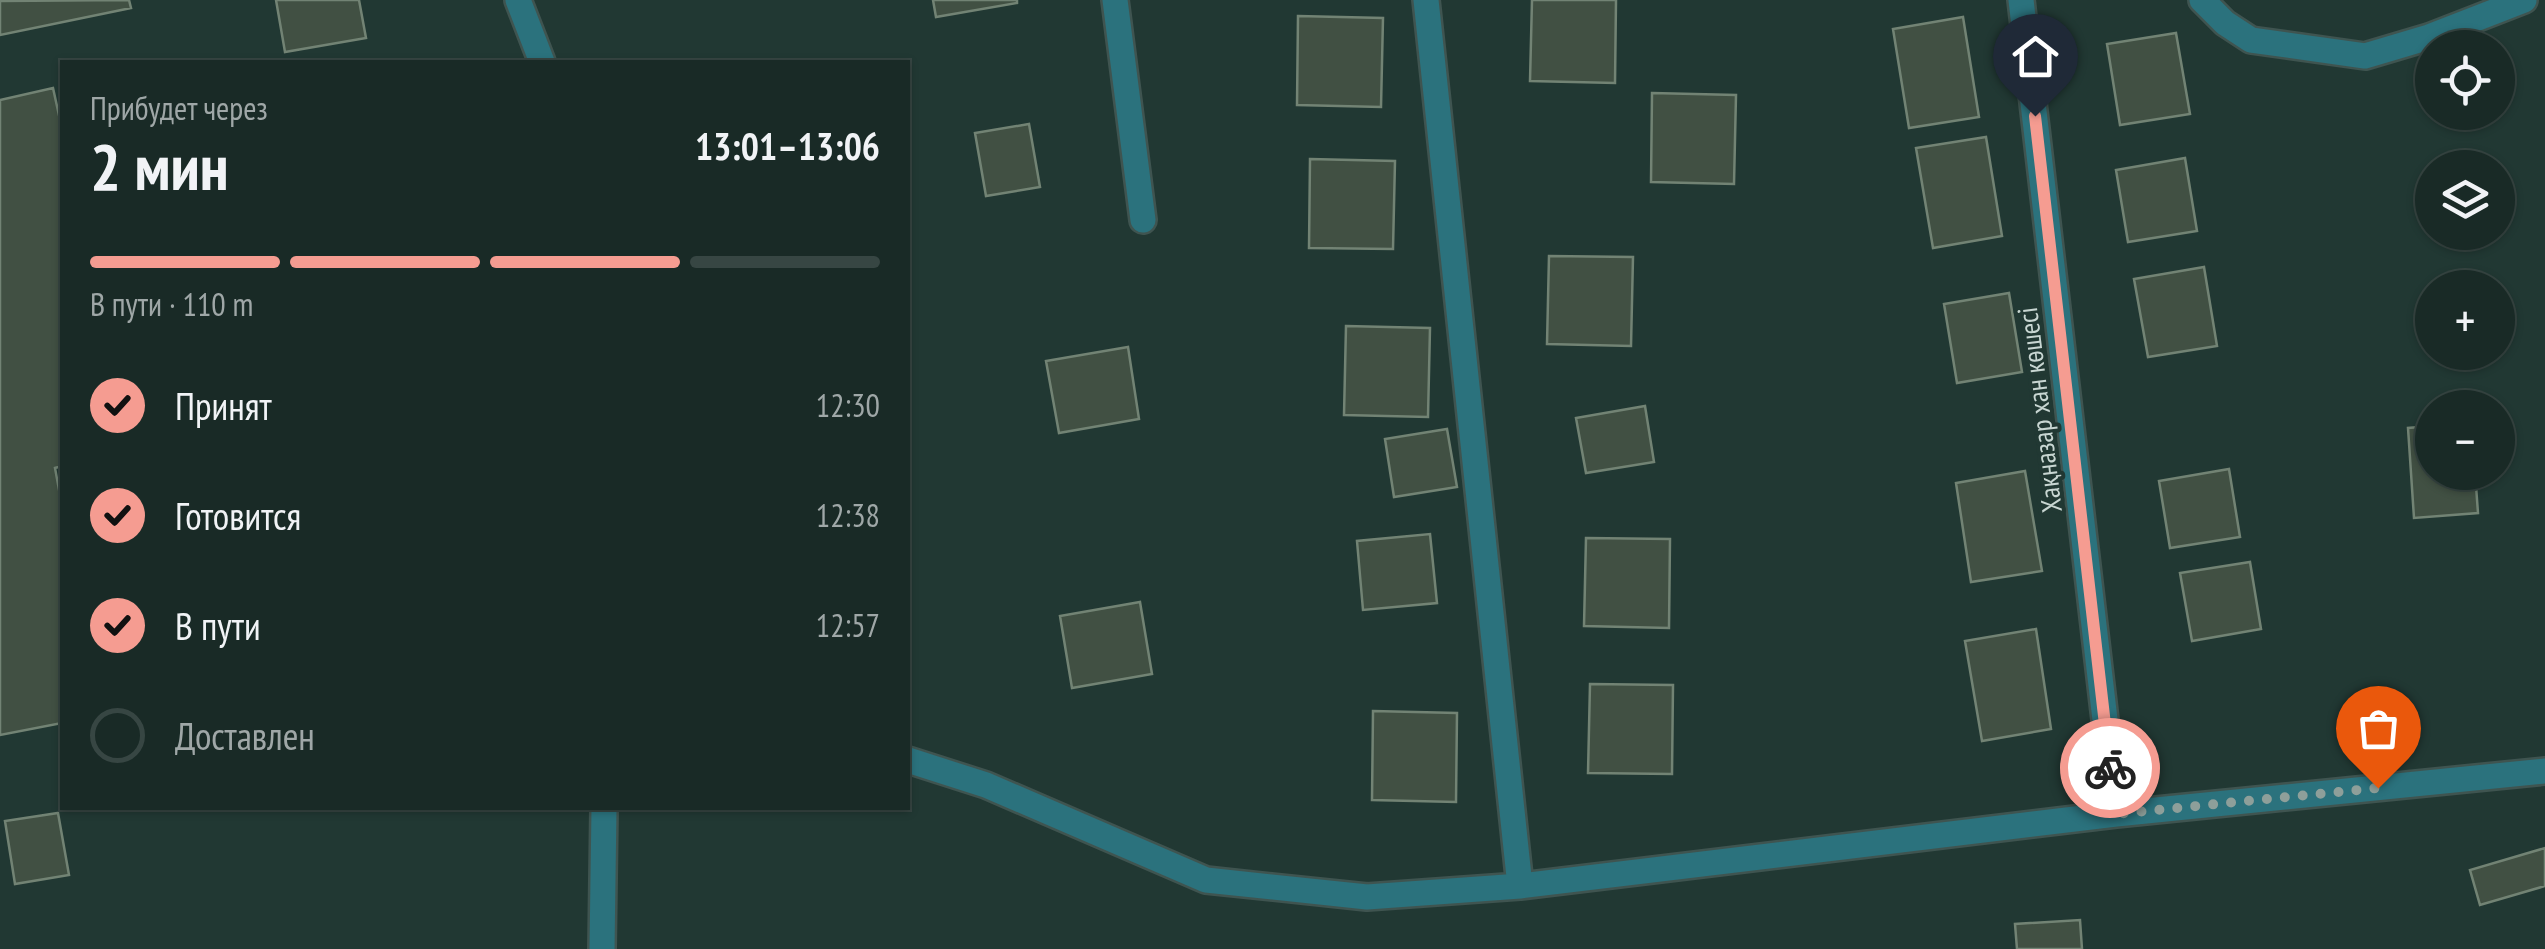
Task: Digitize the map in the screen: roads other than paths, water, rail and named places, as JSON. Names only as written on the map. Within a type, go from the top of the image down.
[{"type":"street","points":[[518,0],[541,60]]},
{"type":"street","points":[[1115,0],[1142,220]]},
{"type":"street","points":[[1426,0],[1520,886]]},
{"type":"street","name":"Хақназар хан көшесі","points":[[2021,0],[2116,814]]},
{"type":"street","points":[[2202,0],[2225,23],[2251,40],[2365,56],[2428,37],[2524,0]]},
{"type":"street","points":[[910,761],[986,785],[1206,880],[1367,896],[1520,886],[2116,814],[2545,770]]},
{"type":"street","points":[[602,949],[604,810]]}]
